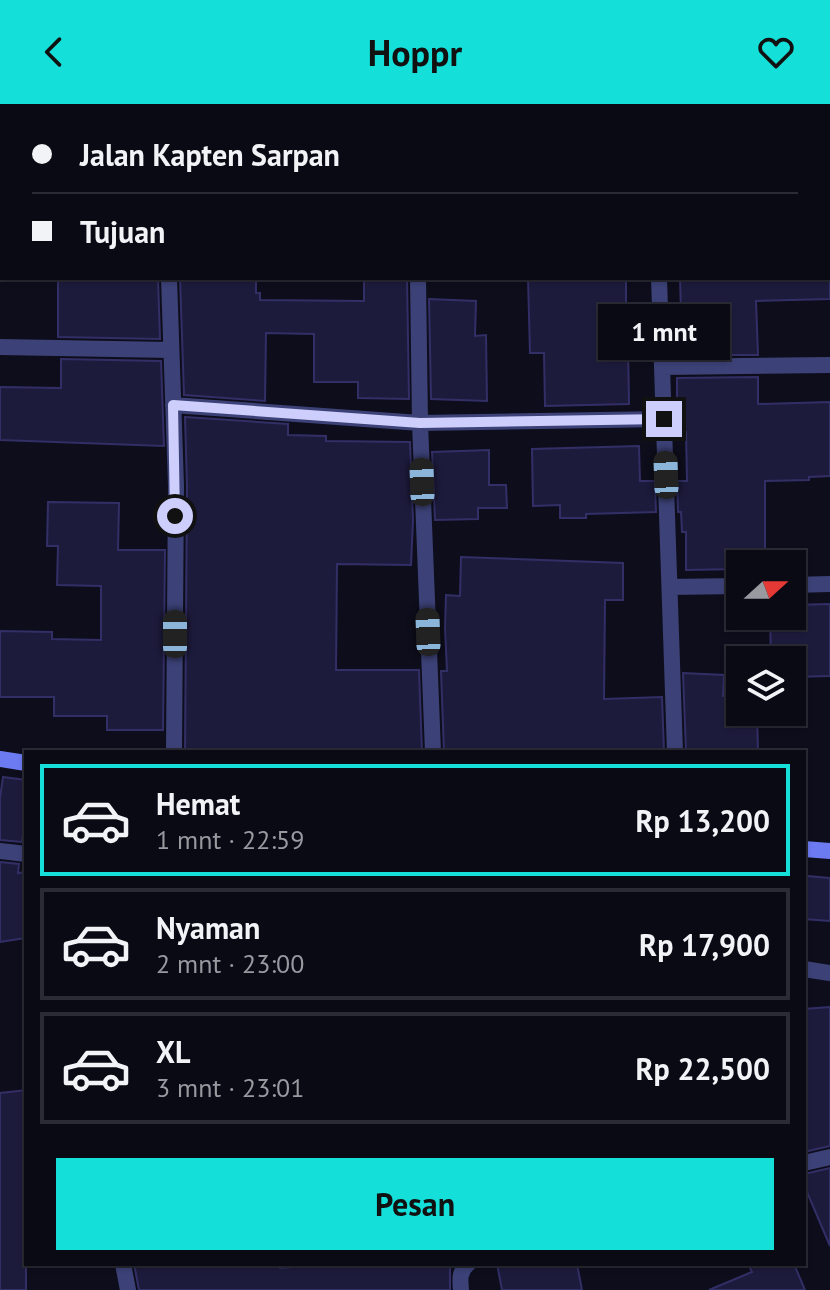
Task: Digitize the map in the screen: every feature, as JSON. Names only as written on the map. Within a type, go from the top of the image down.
[{"type":"main road","points":[[0,759],[24,763]]},
{"type":"main road","points":[[806,849],[830,851]]},
{"type":"street","points":[[169,280],[176,486],[174,750]]},
{"type":"street","points":[[418,280],[420,423],[433,750]]},
{"type":"street","points":[[659,280],[675,750]]},
{"type":"street","points":[[0,347],[171,350]]},
{"type":"street","points":[[662,367],[830,365]]},
{"type":"street","points":[[173,405],[420,423],[664,419]]},
{"type":"street","points":[[806,585],[830,584]]},
{"type":"street","points":[[670,587],[726,586]]},
{"type":"street","points":[[0,851],[24,854]]},
{"type":"street","points":[[806,969],[830,973]]},
{"type":"street","points":[[806,1163],[830,1157]]},
{"type":"street","points":[[123,1266],[128,1290]]},
{"type":"street","points":[[461,1290],[459,1279],[465,1266]]},
{"type":"building","points":[[58,280],[158,280],[160,339],[58,337]]},
{"type":"building","points":[[180,280],[256,280],[256,293],[260,293],[260,300],[364,301],[364,280],[407,280],[409,399],[358,398],[358,382],[314,382],[314,334],[266,333],[265,401],[184,395]]},
{"type":"building","points":[[528,280],[626,280],[626,319],[639,319],[640,347],[628,347],[629,404],[545,406],[544,353],[530,353]]},
{"type":"building","points":[[680,280],[830,280],[830,299],[756,301],[758,355],[715,355],[714,311],[681,312]]},
{"type":"building","points":[[429,299],[476,301],[475,336],[486,335],[487,401],[431,399]]},
{"type":"building","points":[[61,359],[161,361],[164,446],[0,440],[0,387],[61,388]]},
{"type":"building","points":[[758,377],[758,404],[830,402],[830,476],[765,481],[765,550],[726,550],[726,569],[686,570],[686,532],[682,532],[681,512],[678,512],[677,481],[687,481],[686,432],[675,433],[677,378]]},
{"type":"building","points":[[185,417],[288,424],[288,435],[326,436],[326,441],[410,442],[411,565],[337,564],[336,670],[419,670],[422,750],[185,750]]},
{"type":"building","points":[[639,446],[640,481],[655,481],[656,512],[560,518],[560,505],[533,506],[532,449]]},
{"type":"building","points":[[489,450],[489,485],[506,485],[507,508],[478,508],[478,519],[435,520],[432,452]]},
{"type":"building","points":[[48,502],[119,503],[118,550],[165,550],[163,730],[107,730],[107,716],[54,716],[54,697],[0,697],[0,631],[52,632],[52,639],[101,640],[101,586],[57,585],[58,546],[47,546]]},
{"type":"building","points":[[461,557],[623,563],[623,600],[605,600],[604,699],[662,697],[664,750],[444,750],[441,671],[447,671],[446,595],[460,596]]},
{"type":"building","points":[[830,604],[830,676],[806,677],[806,646],[771,646],[770,630],[806,630],[806,605]]},
{"type":"building","points":[[683,673],[724,675],[726,726],[757,726],[758,750],[686,750]]},
{"type":"building","points":[[3,777],[24,780],[22,842],[0,840]]},
{"type":"building","points":[[0,862],[19,864],[18,873],[24,872],[24,938],[0,942]]},
{"type":"building","points":[[807,876],[830,878],[830,921],[806,919]]},
{"type":"building","points":[[830,1007],[830,1146],[806,1152],[806,1009]]},
{"type":"building","points":[[24,1090],[26,1290],[0,1290],[0,1093]]},
{"type":"building","points":[[830,1168],[830,1246],[806,1190],[806,1174]]},
{"type":"building","points":[[134,1266],[450,1266],[450,1290],[139,1290]]},
{"type":"building","points":[[497,1266],[577,1266],[582,1290],[502,1290]]},
{"type":"building","points":[[749,1266],[795,1266],[805,1290],[709,1290],[752,1272]]},
{"type":"route","points":[[175,516],[173,405],[420,423],[664,419]]}]
